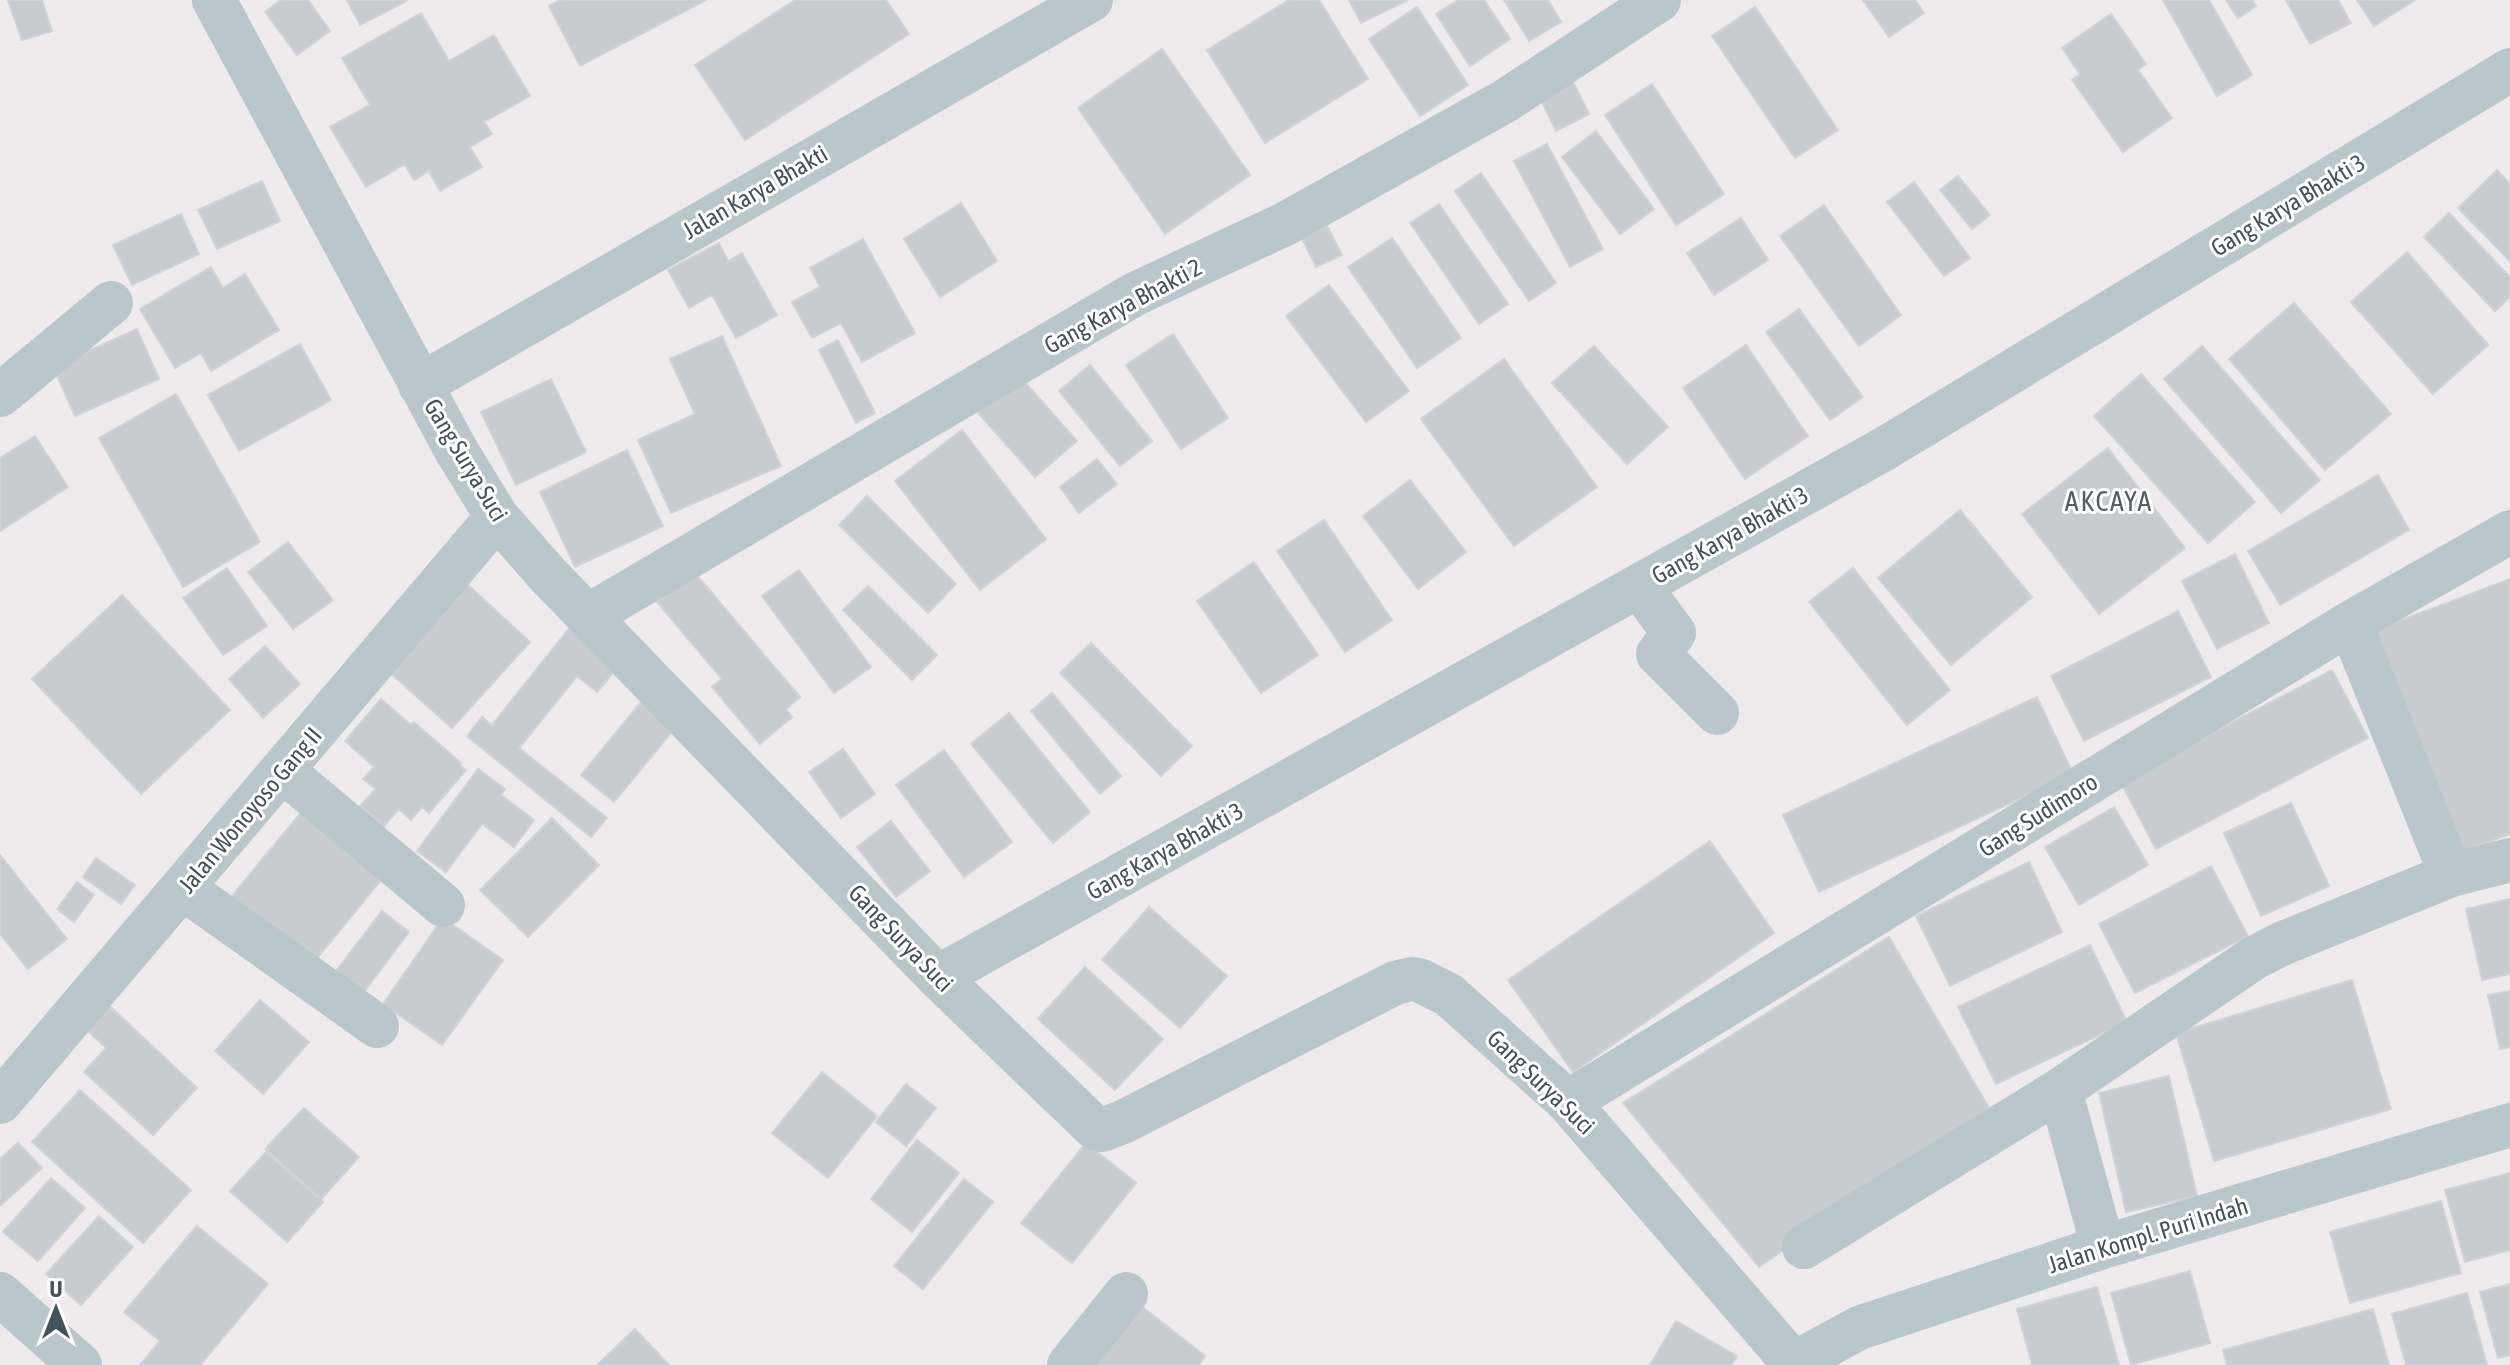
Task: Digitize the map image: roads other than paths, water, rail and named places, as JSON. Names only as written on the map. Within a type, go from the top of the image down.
[{"type":"street","name":"Gang Surya Suci","points":[[214,0],[420,385],[497,517],[548,575],[938,977],[1095,1128],[1102,1130],[1137,1116],[1395,983],[1419,980],[1449,995],[1568,1102],[1793,1364]]},
{"type":"street","name":"Jalan Karya Bhakti","points":[[420,385],[1091,0]]},
{"type":"street","name":"Gang Karya Bhakti 2","points":[[588,616],[1135,294],[1285,224],[1505,101],[1659,0]]},
{"type":"street","name":"Gang Karya Bhakti 3","points":[[938,977],[1884,449],[2510,70]]},
{"type":"street","points":[[0,395],[111,303]]},
{"type":"street","name":"Jalan Wonoyoso Gang II","points":[[0,1102],[497,517]]},
{"type":"street","name":"Gang Sudimoro","points":[[1568,1102],[2350,623],[2510,532]]},
{"type":"street","points":[[1639,586],[1674,633],[1658,654],[1717,713]]},
{"type":"street","points":[[2350,623],[2451,875]]},
{"type":"street","points":[[283,771],[443,905]]},
{"type":"street","points":[[1804,1247],[2060,1090],[2254,958],[2281,944],[2451,875],[2510,860]]},
{"type":"street","points":[[184,889],[377,1026]]},
{"type":"street","points":[[2060,1090],[2103,1247]]},
{"type":"street","name":"Jalan Kompl. Puri Indah","points":[[1793,1364],[1859,1328],[2103,1247],[2510,1125]]},
{"type":"street","points":[[0,1294],[80,1365]]},
{"type":"street","points":[[1069,1365],[1126,1294]]},
{"type":"district","name":"AKCAYA","points":[[2109,501]]}]
